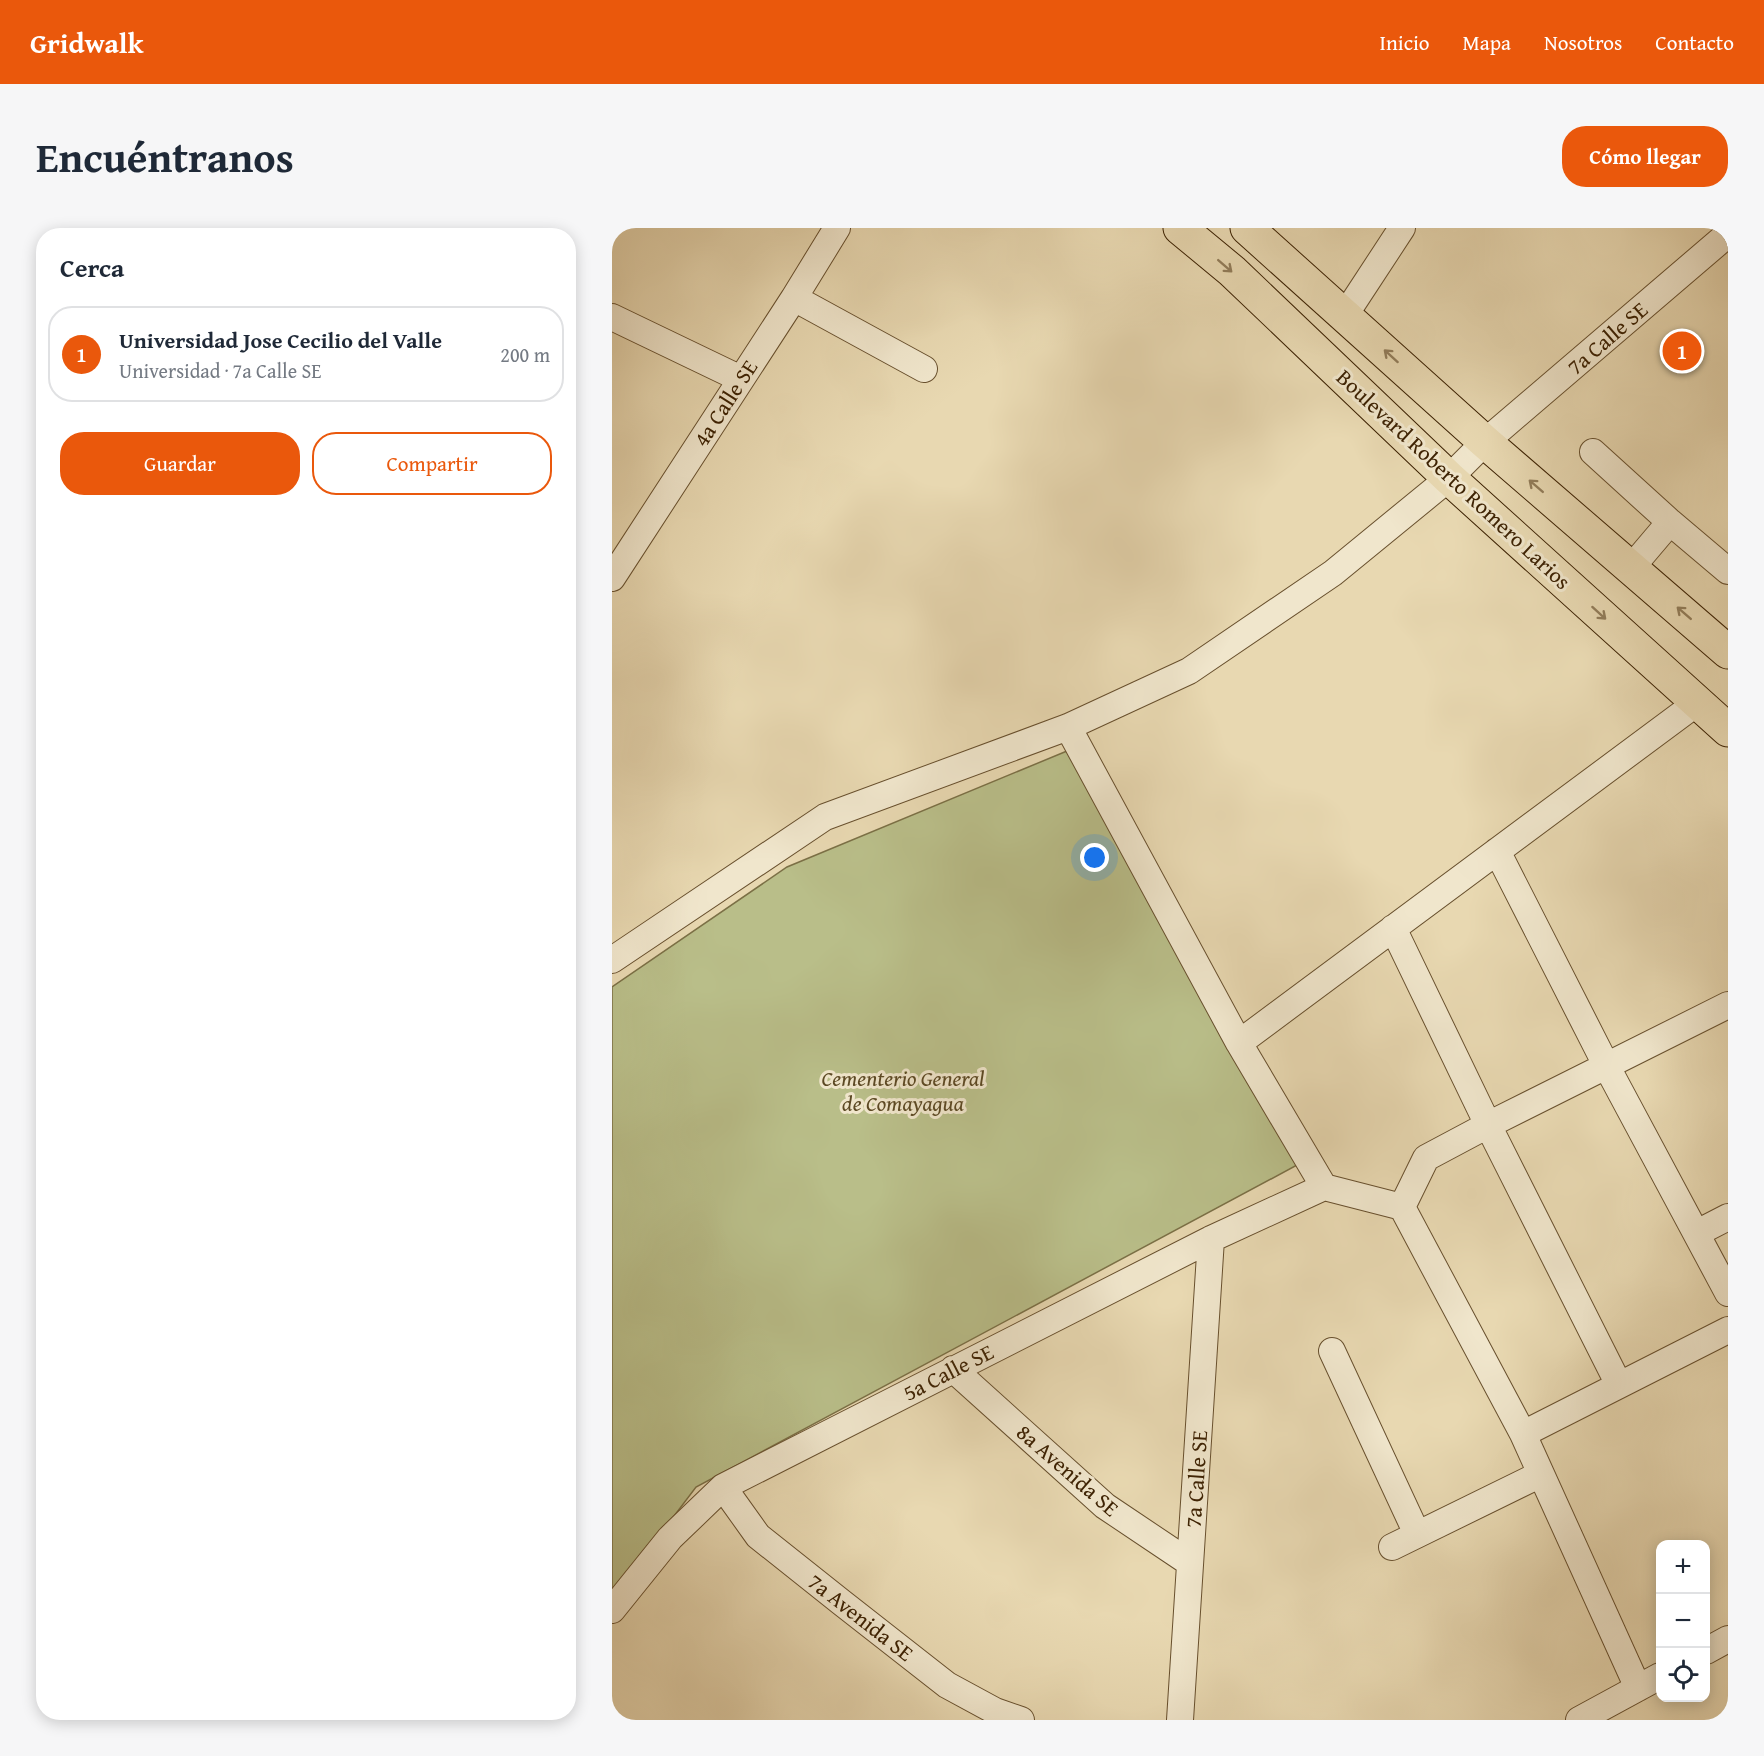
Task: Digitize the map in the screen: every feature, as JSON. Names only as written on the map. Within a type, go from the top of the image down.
[{"type":"main road","name":"Boulevard Roberto Romero Larios","points":[[1180,228],[1232,272],[1449,477],[1728,730]]},
{"type":"main road","name":"Boulevard Roberto Romero Larios","points":[[1248,228],[1485,442],[1728,652]]},
{"type":"street","name":"4a Calle SE","points":[[612,578],[837,228]]},
{"type":"street","points":[[1345,315],[1402,228]]},
{"type":"street","name":"7a Calle SE","points":[[612,960],[825,817],[1068,727],[1189,671],[1333,573],[1449,477],[1485,442],[1728,234]]},
{"type":"street","points":[[794,298],[924,369]]},
{"type":"street","points":[[612,317],[741,379]]},
{"type":"street","points":[[1593,452],[1728,571]]},
{"type":"street","points":[[1631,568],[1670,522]]},
{"type":"street","points":[[1239,1043],[1698,702]]},
{"type":"street","points":[[1068,727],[1239,1043],[1324,1186],[1402,1207],[1523,1434],[1638,1688]]},
{"type":"street","points":[[1497,851],[1606,1065],[1728,1293]]},
{"type":"street","points":[[1393,928],[1488,1125],[1619,1385]]},
{"type":"street","points":[[1402,1207],[1426,1158],[1728,1005]]},
{"type":"street","name":"5a Calle SE","points":[[612,1610],[670,1538],[723,1487],[1211,1239],[1324,1186]]},
{"type":"street","points":[[1697,1233],[1728,1217]]},
{"type":"street","name":"7a Calle SE","points":[[1180,1720],[1211,1239]]},
{"type":"street","points":[[1523,1434],[1728,1330]]},
{"type":"street","points":[[1332,1351],[1417,1534]]},
{"type":"street","name":"8a Avenida SE","points":[[953,1369],[1105,1506],[1190,1563]]},
{"type":"street","points":[[1392,1546],[1541,1474]]},
{"type":"street","name":"7a Avenida SE","points":[[723,1487],[758,1536],[841,1602],[947,1684],[995,1711],[1021,1720]]},
{"type":"street","points":[[1710,1649],[1728,1639]]},
{"type":"street","points":[[1580,1720],[1656,1678]]},
{"type":"green space","name":"Cementerio General de Comayagua","points":[[1067,751],[1299,1164],[696,1487],[612,1598],[612,987],[787,867]]},
{"type":"place","name":"Universidad Jose Cecilio del Valle","points":[[1682,351]]}]
